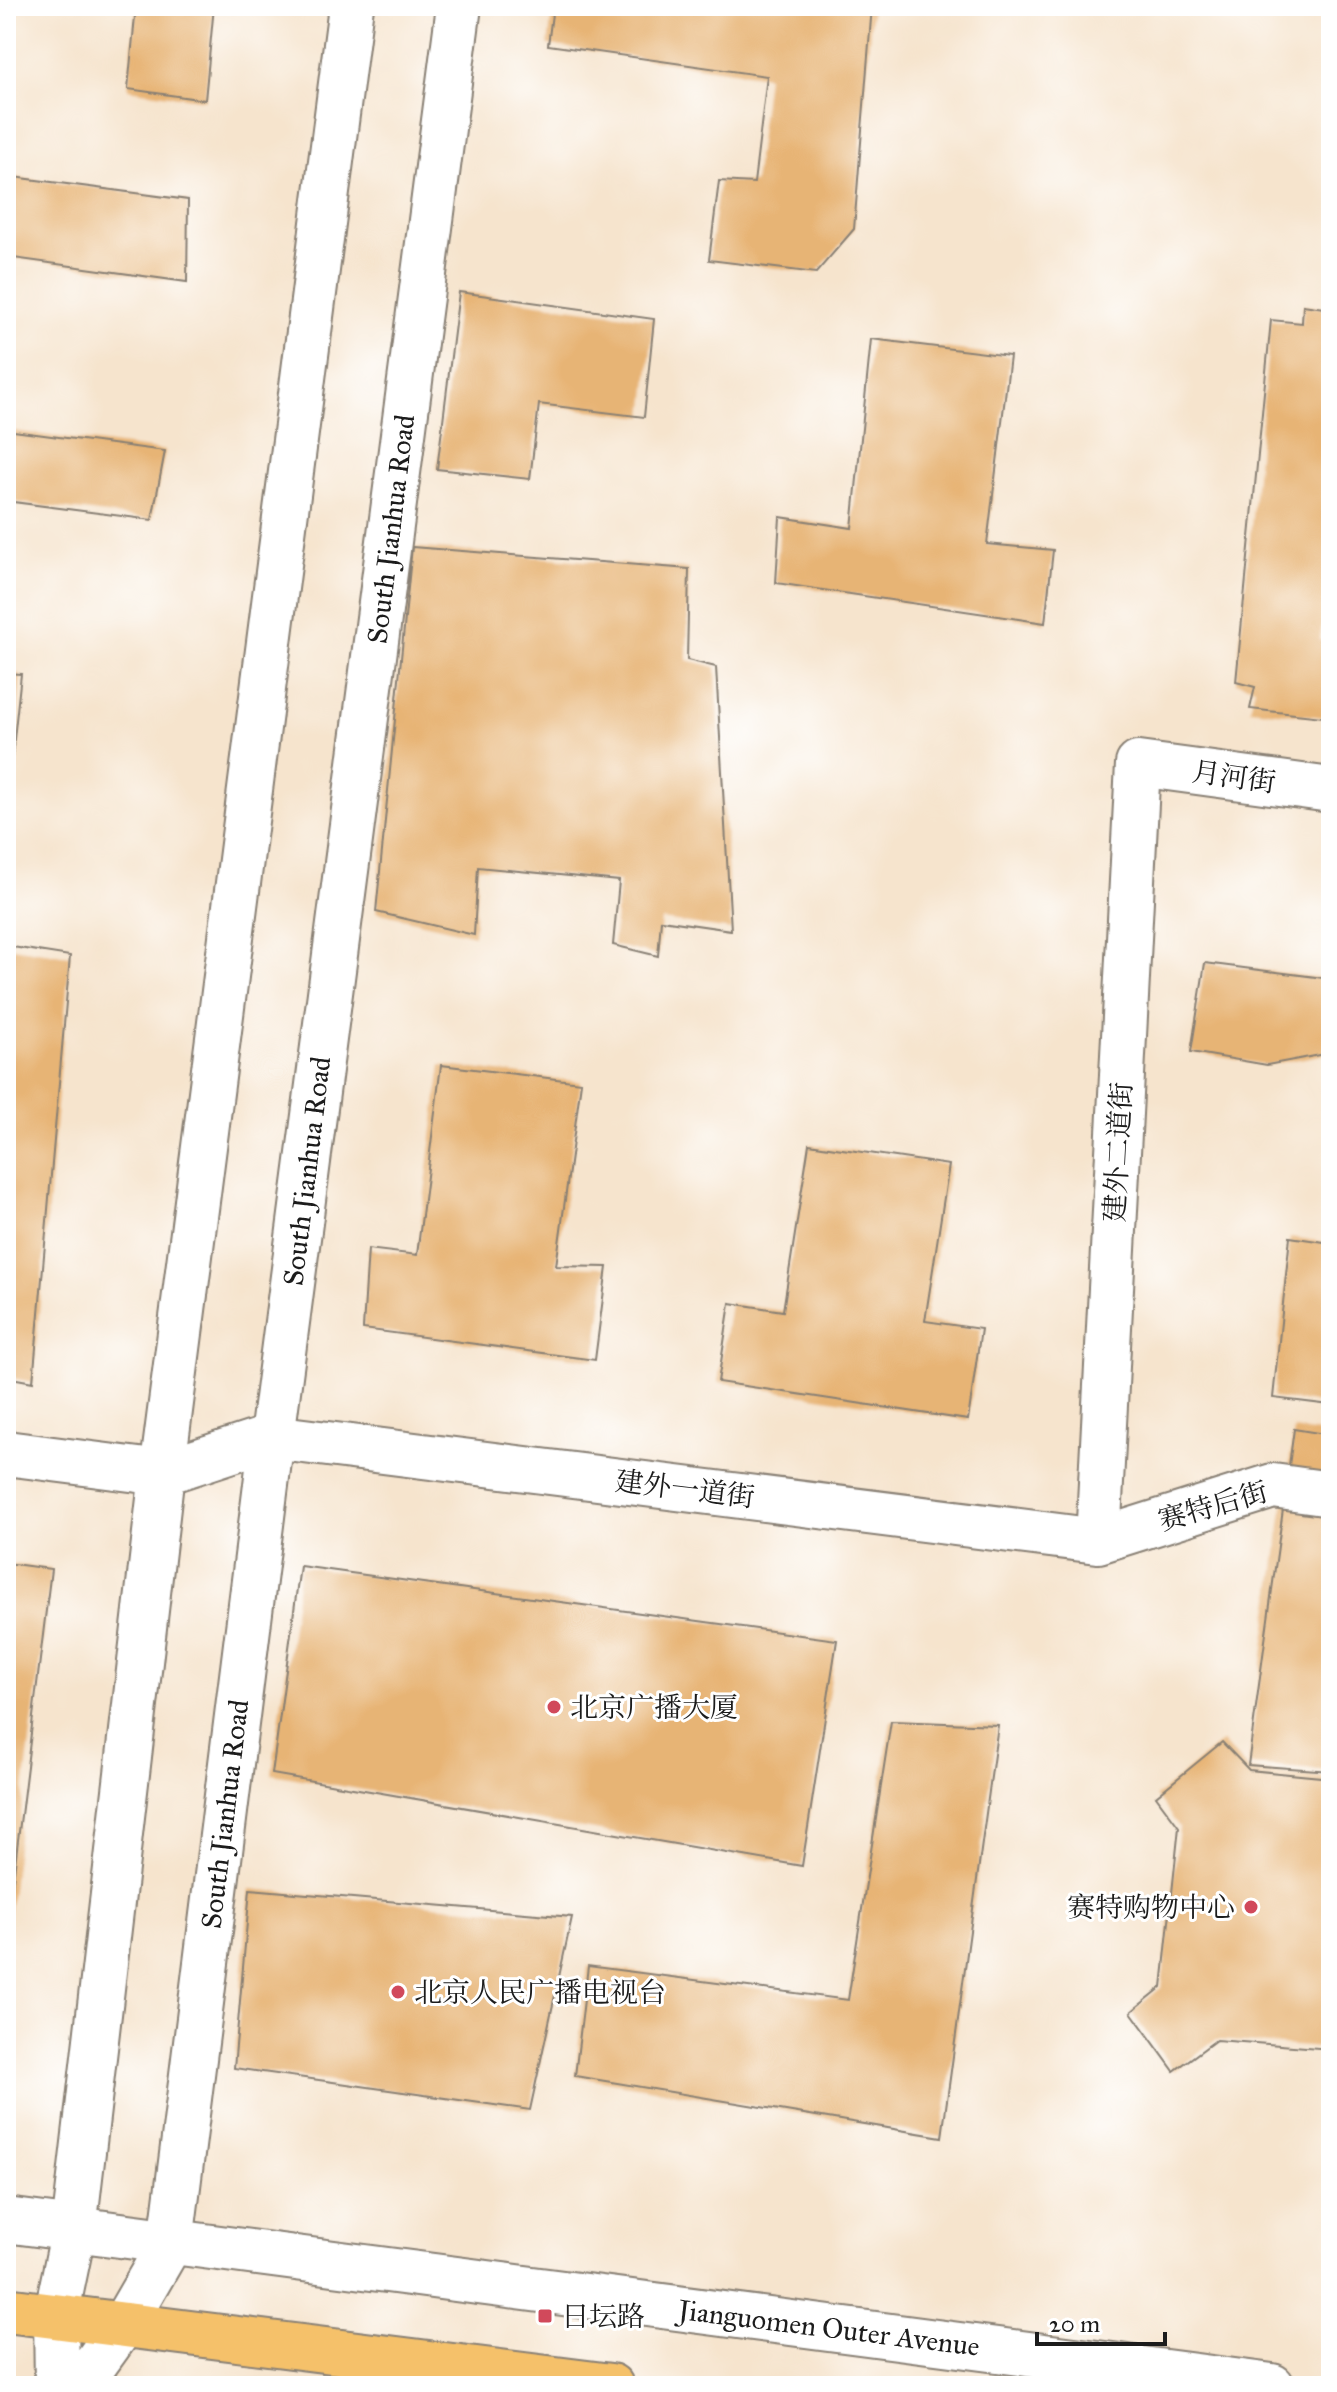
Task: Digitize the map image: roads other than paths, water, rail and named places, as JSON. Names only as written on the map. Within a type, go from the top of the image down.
[{"type":"highway","points":[[6,2310],[611,2386]]},
{"type":"street","points":[[57,2386],[56,2316],[74,2229],[162,1473],[351,6]]},
{"type":"street","name":"South Jianhua Road","points":[[79,2386],[123,2325],[171,2242],[272,1437],[459,6]]},
{"type":"street","name":"月河街","points":[[1138,764],[1331,790]]},
{"type":"street","name":"建外二道街","points":[[1098,1541],[1138,764]]},
{"type":"street","points":[[6,1453],[162,1473],[272,1437]]},
{"type":"street","name":"建外一道街","points":[[272,1437],[1098,1541]]},
{"type":"street","name":"赛特后街","points":[[1098,1541],[1273,1486],[1331,1494]]},
{"type":"street","name":"Jianguomen Outer Avenue","points":[[6,2220],[1272,2386]]},
{"type":"place","name":"北京广播大厦","points":[[554,1707]]},
{"type":"place","name":"赛特购物中心","points":[[1251,1907]]},
{"type":"place","name":"北京人民广播电视台","points":[[398,1992]]},
{"type":"place","name":"日坛路","points":[[545,2316]]}]
